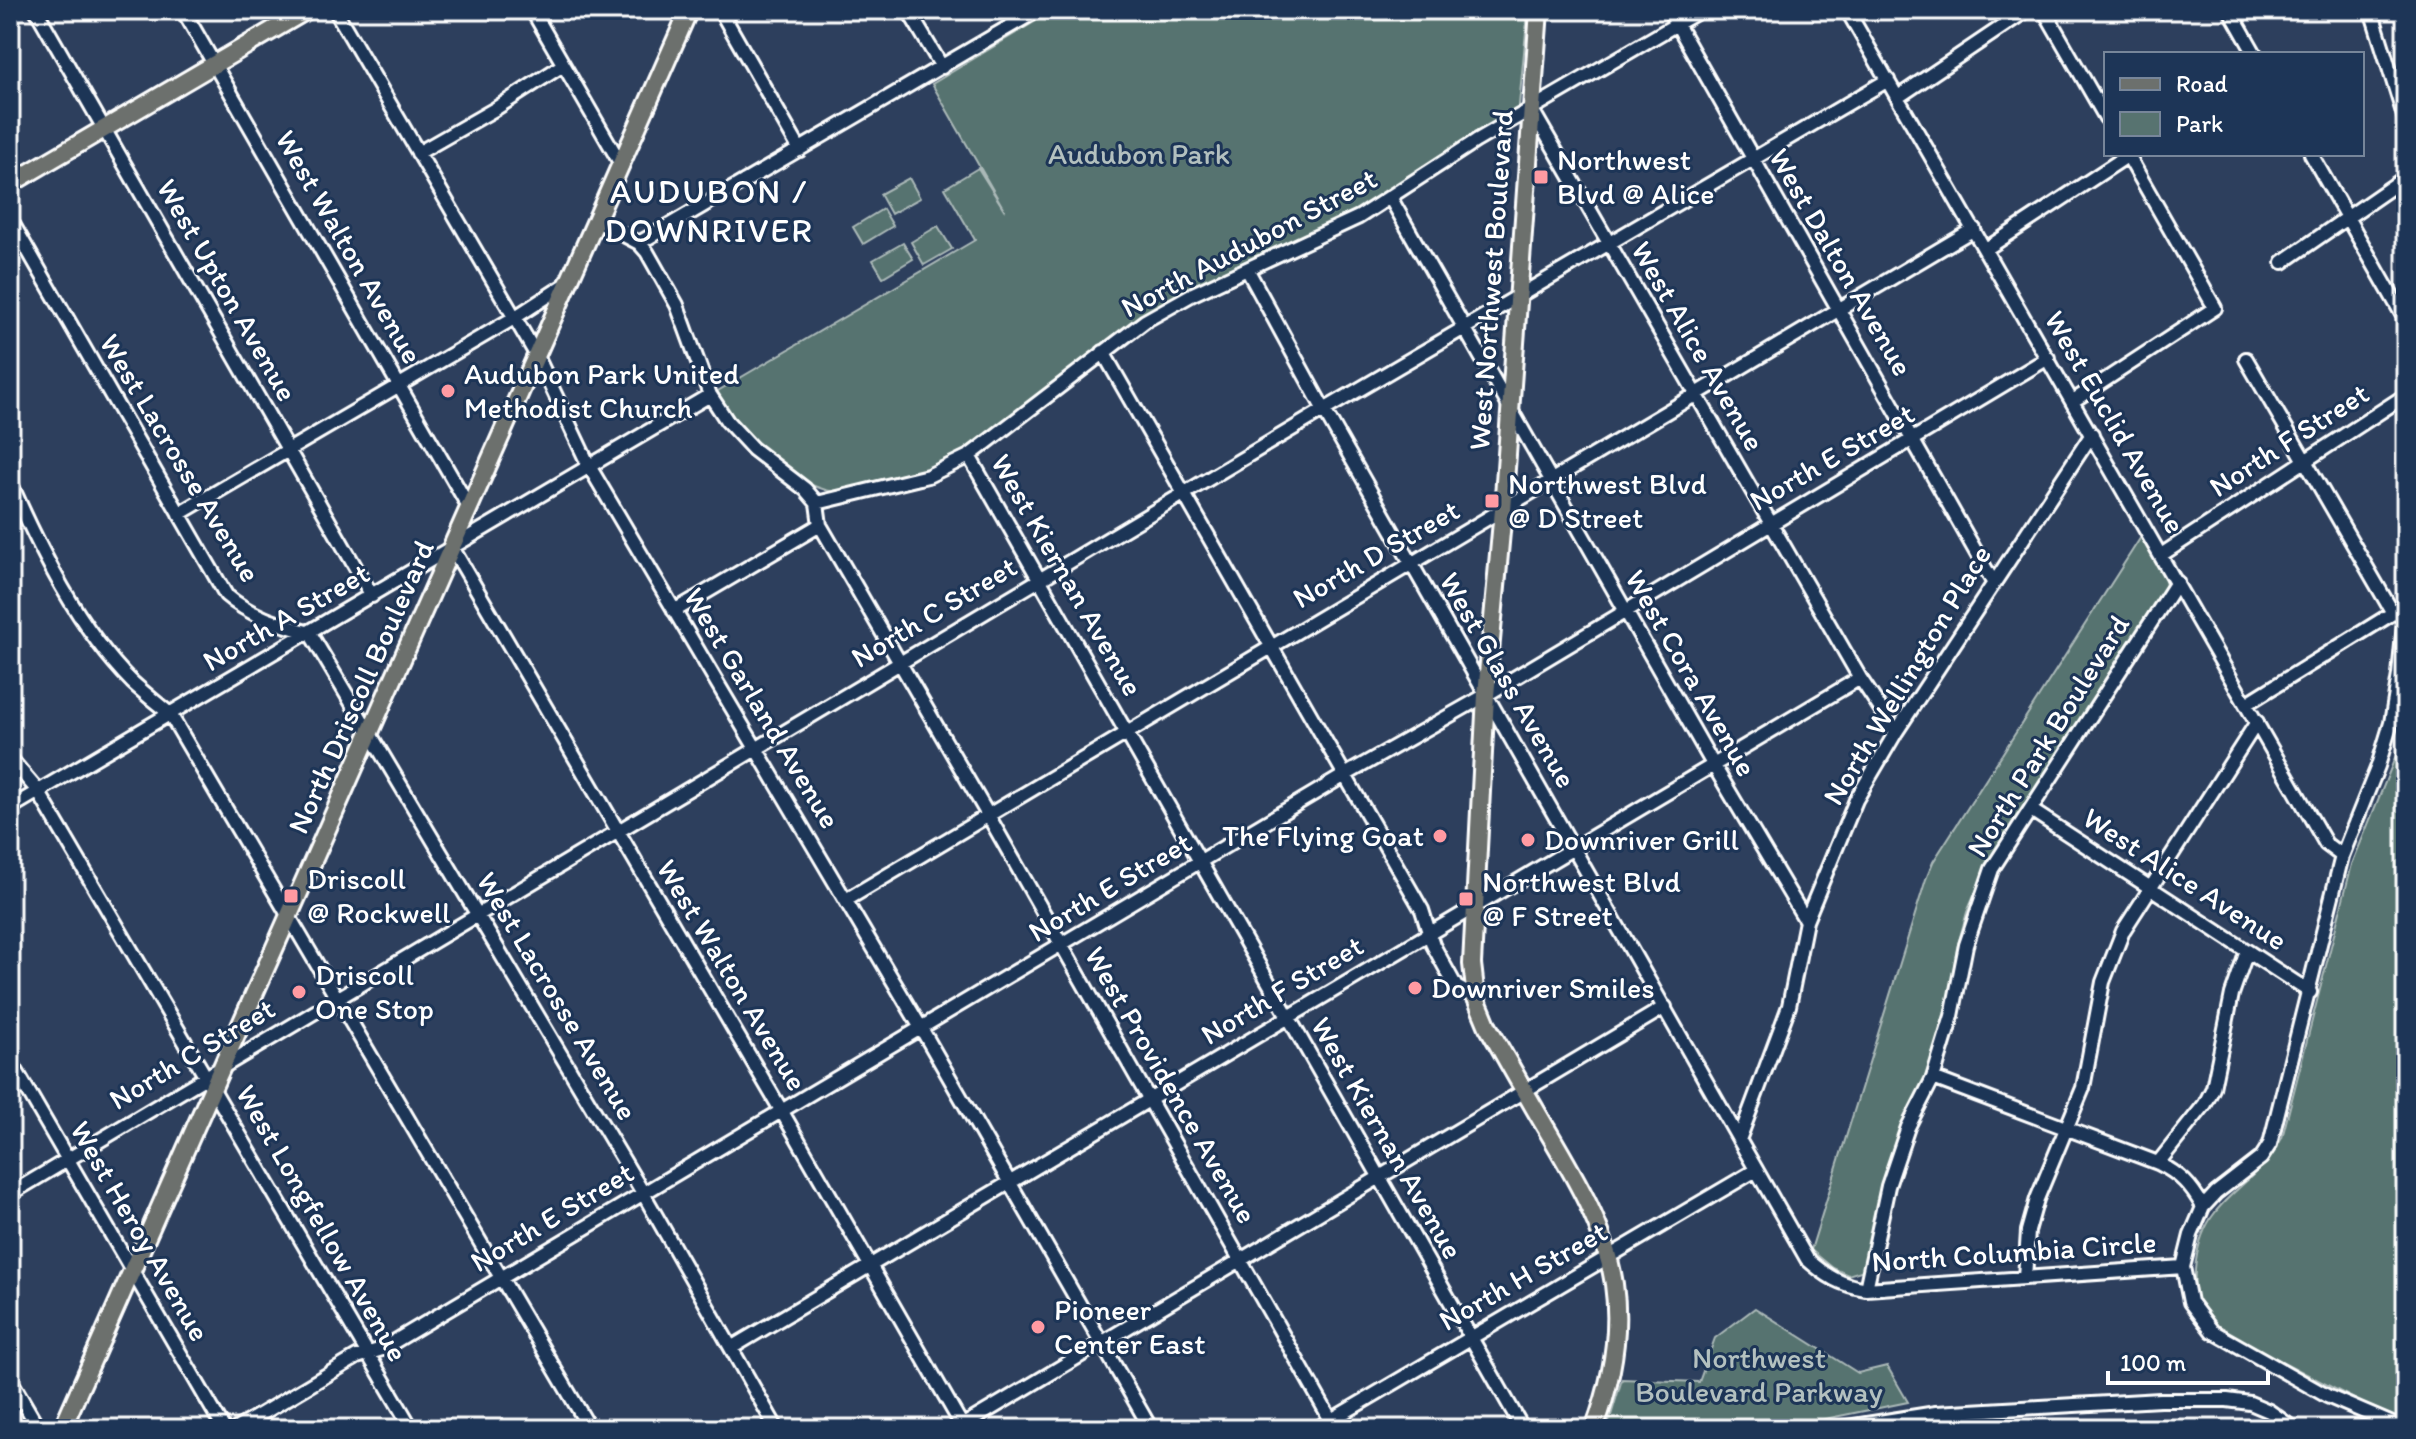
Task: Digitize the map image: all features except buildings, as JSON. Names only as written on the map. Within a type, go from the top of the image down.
[{"type":"main road","points":[[10,184],[307,10]]},
{"type":"main road","name":"North Driscoll Boulevard","points":[[62,1429],[133,1271],[210,1082],[224,1065],[689,10]]},
{"type":"main road","name":"West Northwest Boulevard","points":[[1539,10],[1503,510],[1486,695],[1472,964],[1476,998],[1488,1027],[1590,1205],[1608,1256],[1616,1305],[1615,1347],[1594,1429]]},
{"type":"street","name":"West Upton Avenue","points":[[36,10],[372,596]]},
{"type":"street","name":"West Walton Avenue","points":[[183,10],[470,509]]},
{"type":"street","name":"West Garland Avenue","points":[[335,10],[537,356],[589,466],[921,1028],[1151,1429]]},
{"type":"street","points":[[532,10],[622,166]]},
{"type":"street","points":[[720,10],[800,150]]},
{"type":"street","points":[[908,10],[942,67]]},
{"type":"street","points":[[639,243],[1038,10]]},
{"type":"street","name":"West Dalton Avenue","points":[[1669,10],[1993,582]]},
{"type":"street","name":"North Audubon Street","points":[[817,503],[928,476],[969,456],[1145,321],[1193,294],[1326,234],[1391,199],[1464,148],[1701,10]]},
{"type":"street","name":"West Euclid Avenue","points":[[1847,10],[2326,844],[2342,856]]},
{"type":"street","points":[[1898,97],[2027,10]]},
{"type":"street","points":[[2044,10],[2104,115]]},
{"type":"street","points":[[2230,10],[2254,52]]},
{"type":"street","points":[[2371,10],[2406,122]]},
{"type":"street","points":[[418,153],[563,65]]},
{"type":"street","name":"North C Street","points":[[224,1065],[1324,410],[1888,80]]},
{"type":"street","name":"West Alice Avenue","points":[[1531,108],[1860,678],[1896,732]]},
{"type":"street","points":[[1986,249],[2125,156]]},
{"type":"street","points":[[2073,401],[2215,308],[2129,156]]},
{"type":"street","points":[[2312,156],[2406,321]]},
{"type":"street","points":[[2283,262],[2406,177]]},
{"type":"street","name":"West Cora Avenue","points":[[1391,199],[1714,766],[1806,921]]},
{"type":"street","name":"West Lacrosse Avenue","points":[[10,219],[226,595],[242,608],[278,624],[310,633],[643,1193],[777,1429]]},
{"type":"street","points":[[597,221],[639,243],[647,252],[677,305],[710,395],[739,436],[805,489],[817,503]]},
{"type":"street","name":"North D Street","points":[[846,900],[1974,229]]},
{"type":"street","name":"West Glass Avenue","points":[[1247,269],[1324,410],[1807,1259],[1828,1278]]},
{"type":"street","points":[[179,514],[514,318],[571,281]]},
{"type":"street","points":[[1103,352],[1422,910],[1433,945],[1456,987],[1476,998]]},
{"type":"street","name":"North E Street","points":[[236,1429],[357,1357],[382,1349],[2048,358]]},
{"type":"street","points":[[2246,359],[2304,461],[2401,610],[2246,704]]},
{"type":"street","name":"North A Street","points":[[10,808],[710,395]]},
{"type":"street","name":"North F Street","points":[[2161,555],[2406,395]]},
{"type":"street","name":"North Wellington Place","points":[[1739,1140],[1789,1006],[1806,921],[1856,800],[1896,732],[2092,434]]},
{"type":"street","name":"West Kiernan Avenue","points":[[969,456],[1523,1429]]},
{"type":"street","points":[[10,482],[47,563],[75,606],[131,681],[170,714],[590,1429]]},
{"type":"street","name":"West Providence Avenue","points":[[817,503],[820,525],[1333,1425]]},
{"type":"street","points":[[674,611],[820,525]]},
{"type":"street","name":"West Walton Avenue","points":[[453,549],[781,1110],[961,1428]]},
{"type":"street","name":"North Park Boulevard","points":[[1866,1289],[1888,1186],[1908,1127],[1933,1078],[1952,1016],[1966,945],[1992,869],[2177,582]]},
{"type":"street","name":"North Columbia Circle","points":[[1828,1278],[1846,1286],[1866,1289],[2183,1267],[2191,1235],[2203,1207],[2261,1158],[2270,1144],[2342,856],[2378,766],[2391,723],[2399,675],[2401,610]]},
{"type":"street","name":"North F Street","points":[[731,1348],[1860,678]]},
{"type":"street","points":[[2025,1278],[2028,1231],[2037,1199],[2083,1088],[2103,982],[2123,931],[2257,722]]},
{"type":"street","name":"West Longfellow Avenue","points":[[10,758],[38,791],[412,1429]]},
{"type":"street","name":"West Alice Avenue","points":[[2031,810],[2310,992]]},
{"type":"street","points":[[2158,1163],[2205,1104],[2213,1088],[2232,994],[2247,951]]},
{"type":"street","points":[[961,1428],[1665,1007]]},
{"type":"street","name":"West Heroy Avenue","points":[[10,1060],[224,1429]]},
{"type":"street","points":[[1933,1078],[2158,1163],[2180,1174],[2203,1207]]},
{"type":"street","name":"North C Street","points":[[10,1194],[67,1159],[210,1082]]},
{"type":"street","name":"North H Street","points":[[1316,1429],[1333,1425],[1470,1336],[1756,1170]]},
{"type":"street","points":[[2183,1267],[2190,1302],[2212,1331],[2327,1396],[2404,1429]]},
{"type":"street","points":[[10,1379],[39,1429]]},
{"type":"street","points":[[1835,1429],[1936,1413],[2160,1400],[2227,1400],[2250,1403],[2269,1411],[2294,1429]]},
{"type":"green space","name":"Audubon Park","points":[[1054,10],[1528,10],[1519,105],[1517,110],[1462,142],[1389,194],[1333,226],[1199,285],[1006,425],[949,462],[927,471],[834,492],[816,487],[782,467],[766,453],[738,423],[716,392],[975,240],[945,188],[978,168],[1005,211],[932,84]]},
{"type":"green space","points":[[909,178],[920,198],[891,214],[880,194]]},
{"type":"green space","points":[[883,209],[893,226],[863,244],[853,227]]},
{"type":"green space","points":[[938,226],[952,249],[924,265],[911,242]]},
{"type":"green space","points":[[903,243],[913,259],[883,277],[873,260]]},
{"type":"green space","points":[[2141,537],[2165,579],[2166,587],[1987,866],[1967,912],[1957,948],[1947,1009],[1929,1071],[1903,1122],[1885,1173],[1866,1264],[1861,1271],[1848,1275],[1833,1268],[1811,1250],[1926,879],[1933,862]]},
{"type":"green space","points":[[2406,709],[2406,1426],[2220,1329],[2198,1303],[2195,1270],[2199,1245],[2207,1225],[2229,1197],[2270,1157],[2282,1138],[2352,864],[2401,743]]},
{"type":"green space","name":"Northwest Boulevard Parkway","points":[[1755,1308],[1858,1373],[1887,1366],[1908,1402],[1825,1419],[1799,1429],[1607,1429],[1622,1379],[1699,1382],[1715,1338]]},
{"type":"place","name":"Northwest Blvd @ Alice","points":[[1541,177]]},
{"type":"place","name":"Audubon Park United Methodist Church","points":[[448,391]]},
{"type":"place","name":"Northwest Blvd @ D Street","points":[[1492,501]]},
{"type":"place","name":"The Flying Goat","points":[[1440,836]]},
{"type":"place","name":"Downriver Grill","points":[[1528,840]]},
{"type":"place","name":"Driscoll @ Rockwell","points":[[291,896]]},
{"type":"place","name":"Northwest Blvd @ F Street","points":[[1466,899]]},
{"type":"place","name":"Downriver Smiles","points":[[1415,988]]},
{"type":"place","name":"Driscoll One Stop","points":[[299,992]]},
{"type":"place","name":"Pioneer Center East","points":[[1038,1327]]},
{"type":"district","name":"AUDUBON / DOWNRIVER","points":[[709,210]]}]
